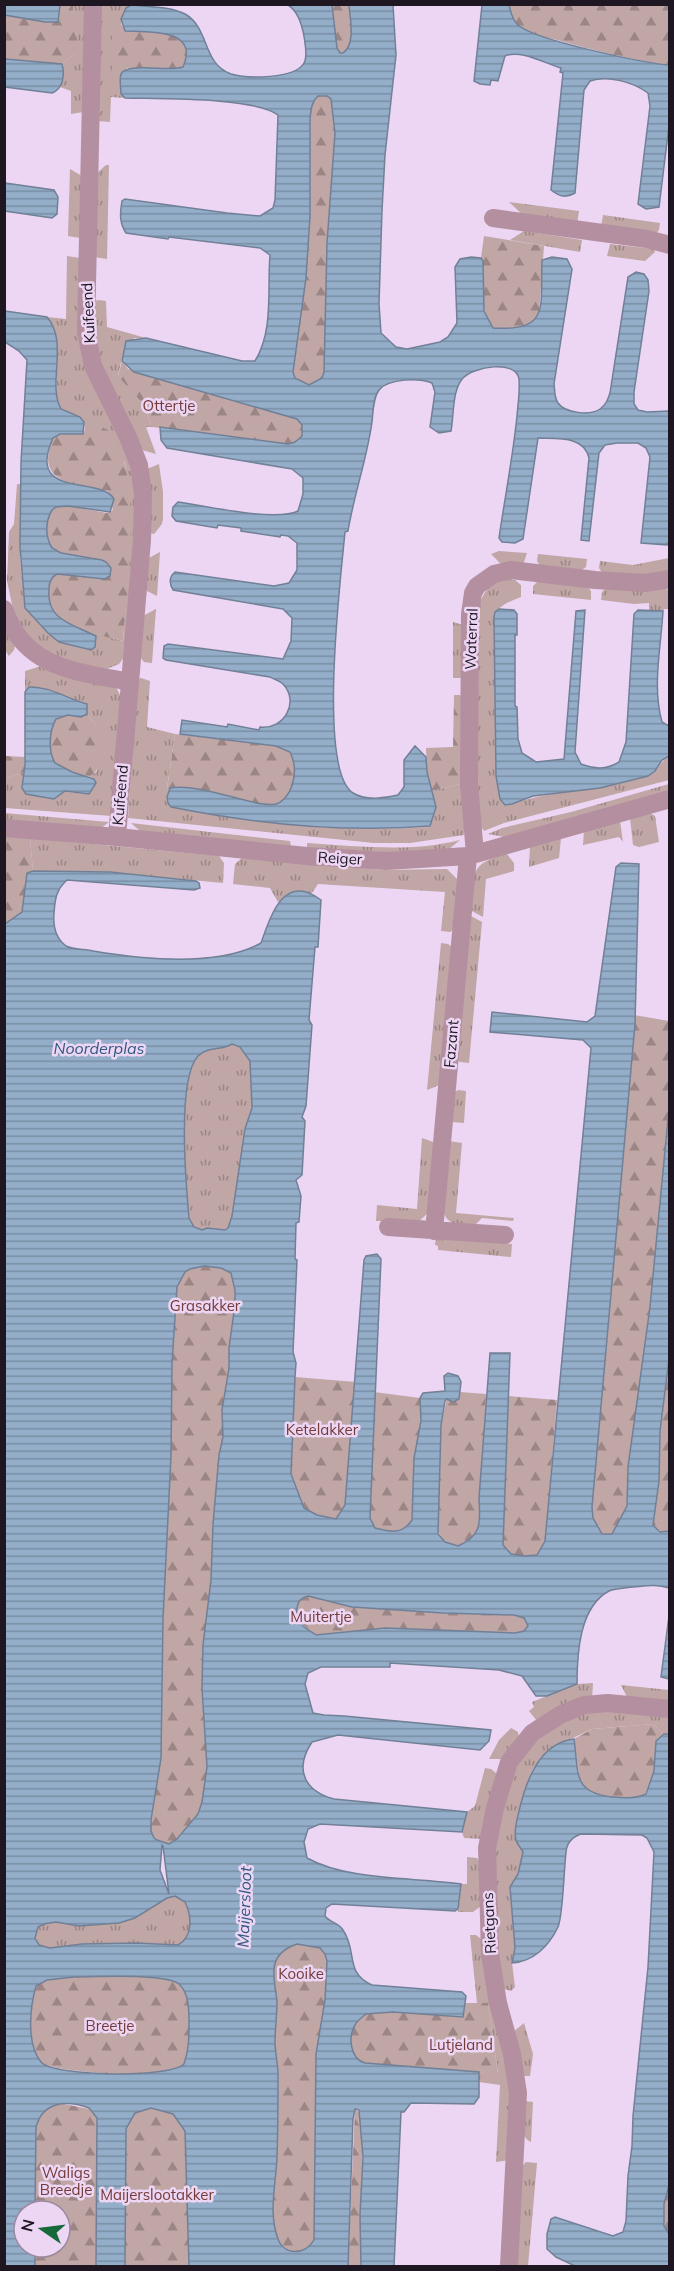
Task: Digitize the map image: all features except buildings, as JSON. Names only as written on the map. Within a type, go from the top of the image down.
[{"type":"street","name":"Kuifeend","points":[[93,4],[86,332],[93,366],[128,437],[139,465],[143,494],[142,540],[117,837]]},
{"type":"street","points":[[493,218],[669,244]]},
{"type":"street","name":"Waterral","points":[[471,855],[470,614],[473,593],[477,586],[494,574],[511,570],[595,580],[645,583],[669,579]]},
{"type":"street","points":[[4,609],[11,629],[28,649],[48,662],[82,673],[130,682]]},
{"type":"street","name":"Reiger","points":[[4,828],[307,856],[375,860],[471,855],[669,799]]},
{"type":"street","name":"Fazant","points":[[434,1231],[471,855]]},
{"type":"street","points":[[388,1227],[505,1235]]},
{"type":"street","name":"Rietgans","points":[[509,2266],[518,2093],[512,2054],[498,2002],[490,1954],[487,1848],[495,1808],[509,1762],[532,1733],[560,1714],[584,1705],[608,1703],[669,1709]]},
{"type":"green space","points":[[60,5],[73,5],[73,23],[65,23],[70,24],[77,39],[75,54],[62,64],[5,59],[5,15],[58,22]]},
{"type":"green space","points":[[73,5],[85,5],[83,112],[71,114],[71,91],[60,87],[63,78],[62,64],[75,54],[58,22],[73,23]]},
{"type":"green space","points":[[100,5],[131,5],[126,8],[121,24],[125,31],[112,30],[112,74],[121,74],[121,94],[125,98],[111,97],[110,122],[98,121]]},
{"type":"green space","points":[[332,5],[349,5],[351,37],[343,53],[340,53],[337,48]]},
{"type":"green space","points":[[509,5],[669,5],[669,65],[613,54],[532,33],[516,23]]},
{"type":"green space","points":[[112,30],[150,31],[175,37],[183,44],[186,53],[183,67],[176,70],[127,68],[121,74],[112,74]]},
{"type":"green space","points":[[318,96],[327,96],[331,99],[335,133],[327,243],[324,372],[322,378],[309,385],[295,378],[293,372],[306,277],[310,216],[310,119],[313,104]]},
{"type":"green space","points":[[109,165],[107,259],[94,257],[96,174]]},
{"type":"green space","points":[[70,169],[82,176],[80,238],[68,236]]},
{"type":"green space","points":[[509,202],[579,211],[577,224],[525,217]]},
{"type":"green space","points":[[603,215],[660,223],[659,230],[655,235],[601,227]]},
{"type":"green space","points":[[524,231],[582,240],[580,252],[510,240]]},
{"type":"green space","points":[[484,236],[544,246],[539,313],[530,324],[513,329],[493,328],[489,321],[482,296],[483,261],[481,258]]},
{"type":"green space","points":[[610,244],[654,249],[655,252],[645,261],[607,256]]},
{"type":"green space","points":[[67,256],[80,258],[79,317],[133,473],[136,519],[125,656],[119,664],[107,669],[60,660],[31,640],[14,614],[7,581],[9,532],[14,524],[17,484],[22,484],[20,557],[25,608],[59,642],[89,650],[96,636],[89,632],[123,641],[130,506],[125,463],[104,428],[85,427],[80,417],[64,412],[58,403],[56,340],[53,327],[47,317],[66,319]]},
{"type":"green space","points":[[93,301],[106,301],[107,327],[146,338],[134,338],[123,354],[118,375],[143,404],[152,427],[146,427],[156,454],[142,450],[100,363],[95,343]]},
{"type":"green space","name":"Ottertje","points":[[122,361],[128,369],[297,419],[302,425],[302,436],[288,444],[152,427],[143,404],[118,376]]},
{"type":"green space","points":[[85,427],[102,428],[111,433],[121,451],[127,475],[130,533],[123,641],[76,628],[56,614],[51,605],[49,586],[54,575],[66,574],[99,579],[94,558],[61,553],[51,548],[47,526],[49,515],[56,507],[68,506],[107,513],[113,510],[108,491],[78,486],[58,478],[48,463],[50,446],[55,435],[84,433]]},
{"type":"green space","points":[[159,464],[163,492],[163,519],[154,534],[149,533],[147,469]]},
{"type":"green space","points":[[499,551],[527,553],[523,565],[502,565],[491,554]]},
{"type":"green space","points":[[160,552],[157,596],[145,590],[147,559]]},
{"type":"green space","points":[[538,554],[587,559],[586,567],[580,571],[541,567],[537,561]]},
{"type":"green space","points":[[669,558],[669,571],[650,575],[603,574],[599,568],[600,561],[633,565]]},
{"type":"green space","points":[[503,578],[515,580],[521,585],[521,597],[501,607],[494,617],[496,776],[500,799],[512,804],[539,796],[608,786],[640,778],[652,773],[669,756],[669,780],[504,823],[484,831],[478,822],[477,612],[492,584]]},
{"type":"green space","points":[[538,581],[587,586],[591,591],[591,600],[533,594],[533,586]]},
{"type":"green space","points":[[665,587],[669,591],[669,609],[663,611],[649,610],[649,603],[634,604],[601,600],[602,592],[606,588]]},
{"type":"green space","points":[[156,609],[152,663],[144,662],[140,657],[143,616]]},
{"type":"green space","points":[[453,622],[463,625],[463,678],[453,678]]},
{"type":"green space","points":[[4,626],[16,643],[9,656],[5,650]]},
{"type":"green space","points":[[41,666],[116,687],[122,699],[112,816],[5,808],[5,779],[24,772],[22,788],[89,794],[94,779],[90,777],[97,771],[100,740],[97,727],[87,714],[87,704],[65,698],[40,687],[29,687],[25,692],[25,671]]},
{"type":"green space","points":[[138,679],[150,681],[147,727],[175,734],[167,788],[170,788],[168,792],[171,807],[299,826],[364,829],[429,827],[436,807],[432,791],[464,783],[464,835],[410,843],[374,843],[128,818]]},
{"type":"green space","points":[[454,695],[460,695],[463,698],[464,783],[432,791],[427,772],[426,748],[453,747]]},
{"type":"green space","points":[[87,714],[98,729],[103,746],[101,762],[90,777],[72,772],[55,763],[50,747],[52,729],[56,719]]},
{"type":"green space","points":[[175,734],[276,746],[289,751],[295,764],[292,788],[284,800],[270,805],[196,789],[167,789]]},
{"type":"green space","points":[[5,756],[25,757],[24,772],[5,779]]},
{"type":"green space","points":[[669,784],[669,791],[504,837],[488,834],[502,828],[571,812]]},
{"type":"green space","points":[[4,813],[109,822],[100,829],[5,821]]},
{"type":"green space","points":[[650,813],[655,816],[659,842],[639,847],[633,845],[630,818]]},
{"type":"green space","points":[[620,821],[623,842],[619,837],[583,845],[584,831]]},
{"type":"green space","points":[[131,823],[290,841],[291,847],[140,831]]},
{"type":"green space","points":[[5,836],[30,838],[33,871],[27,873],[22,912],[5,924]]},
{"type":"green space","points":[[30,838],[219,856],[224,863],[223,883],[110,872],[33,871]]},
{"type":"green space","points":[[561,838],[559,858],[529,867],[530,846]]},
{"type":"green space","points":[[460,840],[448,850],[417,854],[307,848],[307,843],[403,847]]},
{"type":"green space","points":[[506,853],[514,863],[514,871],[486,879],[483,917],[470,910],[475,872],[485,862]]},
{"type":"green space","points":[[242,858],[382,870],[447,869],[458,880],[455,929],[450,932],[441,931],[445,892],[318,884],[312,893],[297,891],[278,902],[270,888],[233,884],[235,864]]},
{"type":"green space","points":[[469,915],[482,922],[469,1063],[456,1059]]},
{"type":"green space","points":[[441,943],[453,948],[442,1084],[427,1090]]},
{"type":"green space","points":[[634,1015],[669,1021],[669,1109],[650,1307],[628,1467],[627,1507],[612,1534],[602,1534],[593,1518],[592,1507]]},
{"type":"green space","points":[[232,1044],[240,1047],[250,1061],[252,1108],[245,1129],[232,1216],[228,1228],[202,1230],[194,1227],[189,1218],[184,1133],[187,1086],[191,1068],[198,1056],[206,1051]]},
{"type":"green space","points":[[458,1090],[466,1091],[464,1123],[452,1122],[454,1093]]},
{"type":"green space","points":[[422,1138],[436,1143],[428,1213],[418,1222],[376,1221],[377,1205],[417,1209]]},
{"type":"green space","points":[[449,1141],[462,1143],[456,1213],[514,1218],[513,1221],[482,1218],[473,1227],[456,1224],[446,1218],[444,1214]]},
{"type":"green space","points":[[436,1237],[512,1244],[511,1257],[438,1250],[438,1246],[435,1245]]},
{"type":"green space","name":"Grasakker","points":[[204,1266],[225,1269],[231,1273],[235,1290],[229,1367],[222,1410],[223,1437],[219,1455],[211,1580],[203,1645],[202,1688],[207,1767],[198,1814],[177,1839],[169,1844],[154,1837],[151,1831],[151,1820],[161,1758],[163,1619],[171,1456],[172,1363],[177,1287],[185,1272]]},
{"type":"green space","points":[[669,1351],[669,1531],[663,1533],[653,1525],[659,1481],[660,1431]]},
{"type":"green space","name":"Ketelakker","points":[[295,1377],[356,1382],[345,1505],[336,1519],[317,1515],[304,1508],[291,1474]]},
{"type":"green space","name":"Ketelakker","points":[[374,1392],[420,1398],[421,1421],[414,1458],[412,1520],[404,1528],[396,1531],[375,1528],[370,1518]]},
{"type":"green space","points":[[460,1392],[486,1394],[479,1529],[473,1537],[458,1546],[443,1540],[437,1525],[441,1425],[447,1398],[459,1399]]},
{"type":"green space","points":[[508,1396],[557,1400],[545,1541],[537,1555],[511,1554],[503,1545]]},
{"type":"green space","name":"Muitertje","points":[[308,1596],[353,1607],[514,1615],[524,1618],[528,1626],[524,1631],[515,1633],[385,1628],[316,1635],[303,1624],[297,1611],[300,1599]]},
{"type":"green space","points":[[593,1683],[592,1699],[537,1721],[529,1711],[534,1707],[532,1702],[577,1684]]},
{"type":"green space","points":[[621,1685],[669,1690],[669,1704],[628,1699]]},
{"type":"green space","points":[[603,1710],[669,1716],[669,1734],[664,1734],[653,1724],[592,1729],[554,1747],[532,1770],[518,1816],[515,1838],[523,1852],[518,1874],[510,1887],[515,1948],[512,1963],[515,1987],[511,1991],[501,1988],[497,1954],[495,1838],[514,1769],[534,1740],[572,1715]]},
{"type":"green space","points":[[653,1724],[664,1734],[656,1741],[654,1771],[645,1794],[616,1798],[587,1791],[580,1781],[574,1739],[592,1729]]},
{"type":"green space","points":[[511,1728],[518,1732],[519,1738],[503,1759],[489,1759],[499,1740]]},
{"type":"green space","points":[[485,1768],[497,1774],[483,1839],[464,1838],[462,1832],[467,1812],[475,1806]]},
{"type":"green space","points":[[467,1857],[477,1858],[480,1863],[481,1906],[473,1912],[458,1912],[461,1884],[467,1884]]},
{"type":"green space","points":[[175,1896],[185,1902],[190,1920],[189,1932],[178,1945],[136,1943],[50,1948],[39,1945],[35,1938],[38,1927],[44,1924],[56,1922],[79,1926],[119,1923],[135,1918],[167,1897]]},
{"type":"green space","points":[[470,1935],[476,1935],[484,1941],[512,2099],[510,2160],[496,2162],[500,2085],[479,2082],[479,2072],[498,2073],[488,2004],[477,2003]]},
{"type":"green space","name":"Kooike","points":[[297,1944],[320,1948],[327,1961],[325,2000],[316,2054],[314,2240],[306,2249],[290,2251],[281,2245],[273,2219],[278,2084],[275,2042],[277,2001],[274,1973],[279,1956]]},
{"type":"green space","name":"Breetje","points":[[74,1977],[146,1977],[160,1978],[179,1984],[187,1997],[189,2013],[188,2044],[184,2064],[159,2073],[139,2074],[95,2073],[44,2065],[34,2048],[32,2038],[31,2017],[36,1986],[47,1980]]},
{"type":"green space","name":"Lutjeland","points":[[465,2003],[488,2003],[498,2074],[365,2063],[360,2061],[353,2052],[351,2041],[353,2030],[357,2022],[366,2014],[393,2012],[463,2017]]},
{"type":"green space","points":[[524,2023],[533,2054],[530,2076],[522,2076],[512,2033]]},
{"type":"green space","points":[[524,2101],[533,2102],[531,2142],[524,2135],[523,2130]]},
{"type":"green space","name":"Waligs Breedje","points":[[59,2103],[89,2109],[97,2118],[96,2266],[35,2266],[35,2259],[72,2259],[72,2199],[35,2199],[36,2127],[39,2118],[50,2107]]},
{"type":"green space","name":"Maijerslootakker","points":[[151,2108],[173,2114],[185,2131],[189,2266],[125,2266],[126,2129],[135,2113]]},
{"type":"green space","points":[[355,2109],[360,2113],[361,2132],[361,2266],[348,2266]]},
{"type":"green space","points":[[526,2162],[537,2163],[528,2266],[514,2266],[521,2167]]},
{"type":"green space","points":[[669,2181],[669,2234],[663,2215]]},
{"type":"water","points":[[5,4],[60,5],[58,22],[5,15]]},
{"type":"water","points":[[131,5],[159,7],[185,14],[199,28],[210,54],[222,69],[238,76],[259,77],[291,72],[304,63],[306,53],[301,23],[288,5],[332,5],[337,48],[340,53],[343,53],[350,44],[351,38],[349,5],[393,5],[396,55],[385,155],[379,304],[381,333],[396,347],[407,349],[440,342],[448,337],[457,323],[455,267],[460,259],[481,258],[483,261],[484,311],[493,328],[512,328],[525,326],[539,313],[542,260],[552,257],[567,259],[572,269],[554,384],[555,396],[558,403],[566,409],[584,413],[596,411],[604,406],[610,393],[628,277],[636,272],[644,274],[648,280],[649,291],[634,404],[638,410],[647,412],[669,411],[670,540],[667,545],[641,543],[650,457],[646,448],[638,443],[617,443],[605,445],[599,453],[589,541],[581,540],[589,458],[586,451],[581,445],[568,440],[538,438],[523,539],[515,543],[502,542],[499,538],[519,393],[519,379],[510,369],[484,368],[463,378],[455,396],[451,431],[439,433],[430,427],[435,392],[432,383],[420,380],[397,381],[384,386],[376,397],[370,436],[348,531],[345,532],[334,670],[336,749],[342,777],[353,793],[358,796],[376,798],[398,795],[404,787],[404,760],[415,746],[426,757],[427,772],[436,807],[430,826],[332,828],[235,818],[171,807],[168,803],[170,788],[179,787],[209,791],[262,804],[276,804],[289,793],[295,770],[290,752],[276,746],[180,734],[182,720],[227,727],[228,724],[259,730],[260,727],[276,724],[287,713],[290,706],[288,691],[283,684],[270,677],[163,658],[164,646],[168,644],[283,659],[291,641],[292,618],[283,609],[173,590],[170,580],[175,572],[274,586],[289,583],[297,570],[297,543],[288,536],[281,535],[280,537],[241,531],[241,528],[218,525],[217,528],[176,521],[172,516],[173,507],[178,502],[257,514],[287,514],[298,511],[303,494],[303,478],[292,469],[167,448],[161,440],[160,427],[288,444],[302,436],[302,425],[297,419],[134,372],[122,361],[126,341],[146,338],[242,361],[255,361],[261,349],[267,323],[270,255],[260,248],[126,233],[121,221],[121,210],[122,201],[125,199],[260,216],[273,208],[275,200],[278,115],[266,109],[228,102],[125,98],[121,94],[120,81],[124,70],[183,67],[186,54],[184,45],[169,35],[125,31],[121,19],[126,8]],"holes":[[[327,96],[331,99],[335,133],[327,243],[324,372],[322,378],[309,385],[295,378],[293,372],[306,278],[310,216],[310,119],[316,98]]]},
{"type":"water","points":[[482,5],[509,5],[518,25],[528,31],[566,44],[669,65],[669,126],[659,207],[646,209],[638,204],[650,106],[648,93],[628,83],[612,79],[590,81],[584,90],[575,193],[563,196],[551,190],[563,73],[560,72],[561,68],[533,58],[511,54],[505,56],[498,81],[491,80],[490,85],[474,81]]},
{"type":"water","points":[[5,59],[62,64],[61,85],[52,93],[5,87]]},
{"type":"water","points":[[5,183],[54,190],[58,197],[57,214],[52,218],[5,211]]},
{"type":"water","points":[[5,311],[47,317],[56,338],[57,399],[61,409],[80,417],[84,422],[83,434],[60,434],[53,438],[47,457],[49,470],[57,478],[68,483],[95,488],[106,492],[114,499],[110,512],[68,506],[56,507],[52,510],[47,524],[48,539],[52,548],[61,553],[102,560],[111,568],[110,576],[105,579],[57,574],[49,584],[49,600],[56,615],[96,636],[95,647],[91,650],[59,642],[25,608],[20,546],[21,462],[27,360],[19,351],[5,342]]},
{"type":"water","points":[[499,609],[514,610],[517,614],[515,706],[517,707],[518,739],[522,753],[536,762],[564,759],[576,611],[585,610],[575,752],[581,764],[600,768],[619,762],[626,742],[634,614],[638,610],[663,611],[658,695],[662,722],[669,726],[669,756],[662,760],[655,771],[648,776],[600,788],[533,796],[505,805],[500,799],[496,776],[494,617],[495,612]]},
{"type":"water","points":[[29,687],[51,691],[87,704],[87,714],[81,717],[68,715],[56,719],[50,741],[55,763],[72,772],[94,779],[96,783],[89,794],[65,791],[54,799],[26,794],[22,788],[25,764],[25,692]]},
{"type":"water","points":[[621,863],[639,864],[635,1024],[592,1507],[593,1518],[602,1534],[612,1534],[627,1506],[628,1467],[650,1307],[669,1109],[670,1351],[660,1431],[659,1481],[653,1525],[660,1532],[669,1531],[669,1588],[651,1586],[617,1589],[599,1598],[591,1608],[582,1633],[577,1684],[547,1696],[536,1696],[522,1676],[499,1670],[390,1663],[390,1667],[321,1667],[308,1673],[305,1684],[313,1713],[491,1730],[489,1741],[480,1750],[338,1735],[312,1742],[304,1761],[303,1770],[309,1785],[315,1791],[334,1799],[467,1812],[462,1832],[320,1824],[308,1829],[304,1842],[307,1858],[342,1871],[461,1884],[458,1909],[455,1911],[332,1904],[326,1908],[325,1916],[343,1930],[350,1946],[354,1968],[363,1980],[372,1985],[462,1992],[466,1996],[463,2017],[393,2012],[366,2014],[353,2030],[351,2041],[356,2057],[365,2063],[479,2072],[479,2097],[474,2104],[411,2103],[404,2112],[401,2112],[394,2266],[361,2266],[360,2215],[363,2157],[359,2110],[355,2109],[353,2119],[348,2266],[189,2266],[185,2131],[173,2114],[151,2108],[135,2113],[126,2129],[125,2266],[96,2266],[97,2118],[89,2108],[81,2105],[64,2104],[50,2107],[39,2118],[36,2127],[35,2199],[12,2199],[12,2259],[35,2259],[35,2266],[5,2266],[5,924],[22,912],[27,873],[33,871],[110,872],[199,883],[200,888],[194,890],[67,880],[60,887],[55,903],[54,927],[62,943],[72,948],[133,956],[202,958],[243,951],[261,943],[275,910],[288,894],[297,891],[308,893],[321,900],[309,1020],[312,1025],[306,1106],[302,1117],[305,1121],[302,1175],[296,1180],[301,1196],[299,1222],[296,1223],[295,1259],[297,1260],[293,1352],[296,1363],[291,1474],[304,1508],[317,1515],[336,1519],[345,1505],[364,1260],[366,1256],[377,1254],[381,1259],[370,1518],[375,1528],[396,1531],[404,1528],[412,1520],[414,1458],[421,1421],[420,1398],[423,1393],[445,1391],[444,1376],[448,1373],[458,1376],[461,1382],[459,1399],[453,1402],[447,1399],[445,1401],[441,1425],[438,1534],[445,1542],[458,1546],[476,1532],[479,1521],[490,1353],[510,1353],[503,1545],[511,1554],[537,1555],[545,1541],[591,1048],[583,1040],[490,1032],[492,1012],[587,1022],[595,1016],[616,867]],"holes":[[[232,1044],[240,1047],[250,1061],[252,1108],[245,1129],[232,1216],[228,1228],[202,1230],[194,1227],[189,1218],[184,1133],[187,1086],[191,1068],[198,1056],[206,1051]],[[204,1266],[221,1268],[231,1273],[235,1304],[229,1348],[229,1368],[222,1410],[223,1437],[219,1455],[211,1580],[203,1645],[202,1688],[207,1767],[198,1814],[177,1839],[169,1844],[154,1838],[151,1831],[151,1820],[161,1758],[163,1619],[177,1287],[185,1272]],[[308,1596],[352,1607],[514,1615],[524,1618],[528,1626],[524,1631],[515,1633],[385,1628],[316,1635],[304,1627],[298,1618],[297,1608],[303,1598]],[[162,1845],[169,1894],[160,1870]],[[175,1896],[185,1902],[190,1920],[189,1932],[178,1945],[82,1944],[50,1948],[39,1945],[35,1938],[38,1927],[44,1924],[56,1922],[79,1926],[119,1923],[135,1918],[167,1898]],[[297,1944],[320,1948],[327,1961],[325,2000],[316,2054],[314,2240],[306,2249],[290,2251],[281,2245],[273,2219],[278,2105],[275,2042],[277,2001],[274,1969],[281,1953]],[[113,1976],[160,1978],[179,1984],[187,1997],[189,2013],[188,2044],[184,2064],[175,2069],[158,2072],[112,2074],[67,2071],[41,2062],[31,2036],[31,2015],[36,1986],[47,1980]]]},
{"type":"water","points":[[669,1616],[669,1679],[661,1677]]},
{"type":"water","points":[[664,1734],[670,1734],[670,2181],[664,2204],[664,2226],[669,2234],[669,2266],[575,2266],[556,2257],[547,2249],[547,2234],[551,2219],[555,2217],[613,2236],[623,2232],[626,2221],[633,2116],[648,1967],[654,1852],[647,1838],[642,1835],[581,1834],[573,1838],[567,1848],[558,1927],[540,1952],[527,1960],[512,1963],[515,1948],[510,1887],[518,1874],[523,1852],[516,1840],[516,1824],[531,1774],[552,1747],[574,1739],[578,1771],[584,1786],[600,1795],[634,1797],[646,1794],[654,1771],[656,1741]]},
{"type":"water label","name":"Noorderplas","points":[[99,1048]]},
{"type":"water label","name":"Maijersloot","points":[[244,1907]]}]
